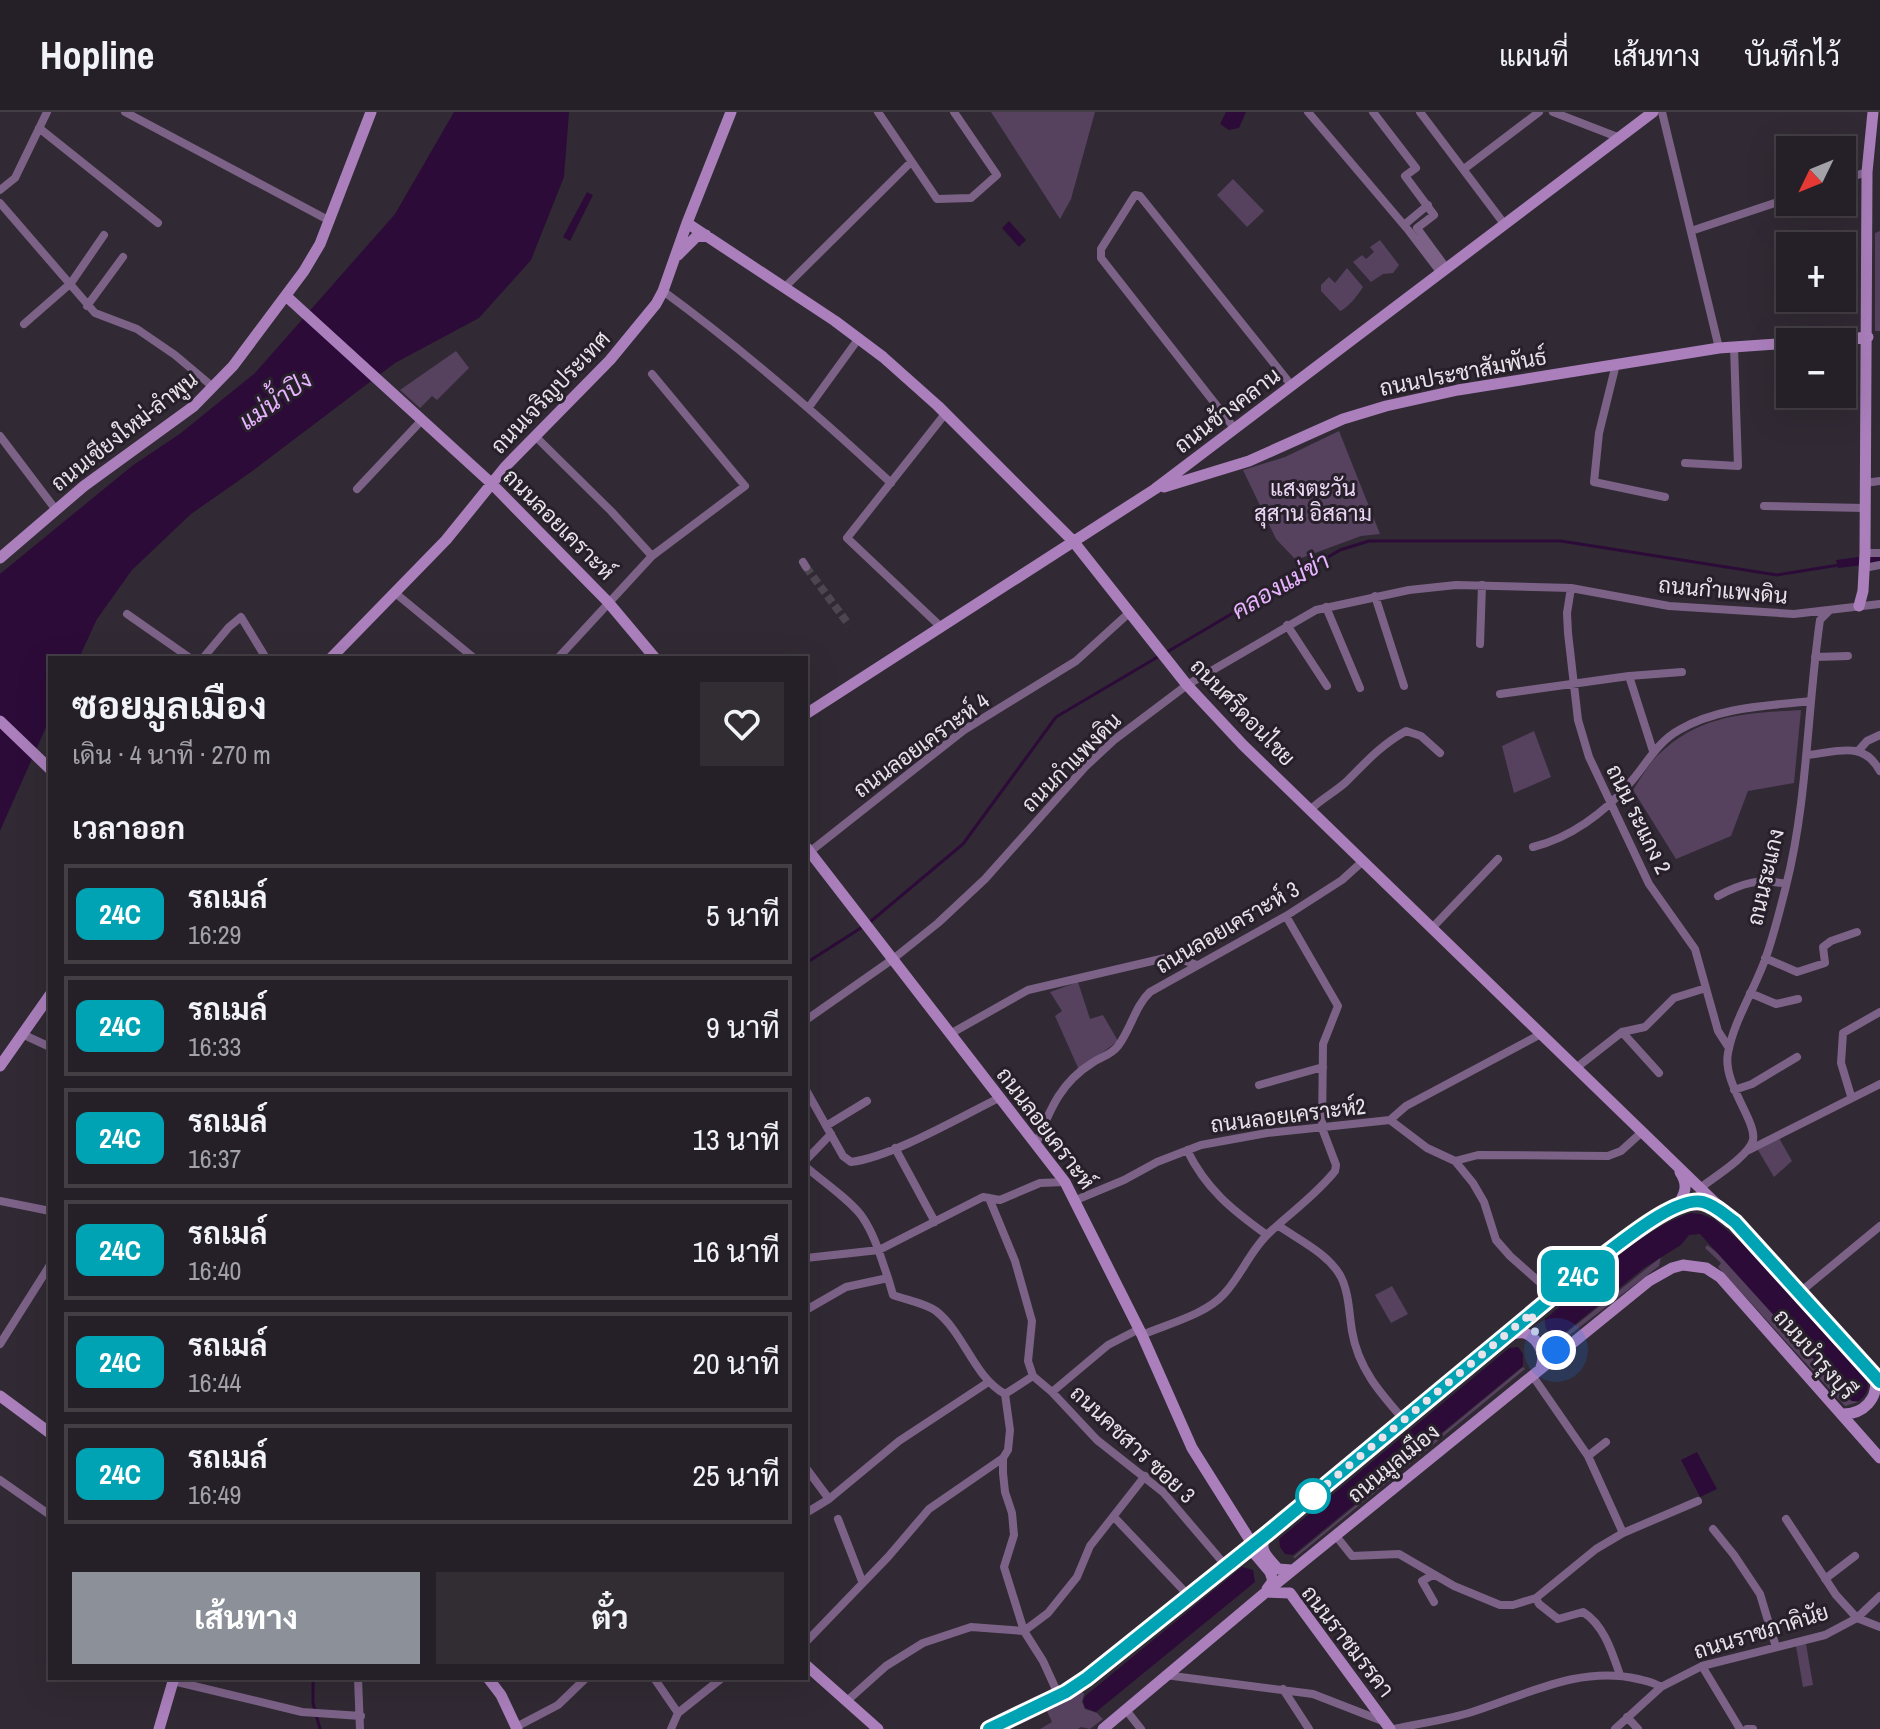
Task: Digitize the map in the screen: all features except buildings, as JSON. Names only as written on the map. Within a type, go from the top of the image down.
[{"type":"street","points":[[0,190],[15,178],[47,112]]},
{"type":"street","points":[[125,112],[330,221]]},
{"type":"street","name":"ถนนเชียงใหม่-ลำพูน","points":[[0,558],[84,486],[169,425],[213,387],[290,299],[330,221],[371,112]]},
{"type":"street","name":"ถนนเจริญประเทศ","points":[[333,656],[446,540],[491,483],[626,342],[663,291],[731,112]]},
{"type":"street","points":[[878,112],[937,199],[971,198],[997,175],[954,112]]},
{"type":"street","points":[[1308,112],[1444,271]]},
{"type":"street","points":[[1373,112],[1416,168],[1405,176],[1434,215],[1417,228],[1444,271]]},
{"type":"street","points":[[1420,112],[1505,225]]},
{"type":"street","points":[[1464,169],[1539,112]]},
{"type":"street","points":[[1553,112],[1620,138]]},
{"type":"street","name":"ถนนช้างคลาน","points":[[808,713],[1155,489],[1653,112]]},
{"type":"street","points":[[1662,112],[1719,348]]},
{"type":"street","points":[[1859,606],[1867,567],[1865,483],[1874,337],[1867,172],[1873,112]]},
{"type":"street","points":[[39,128],[158,223]]},
{"type":"street","points":[[786,286],[911,162]]},
{"type":"street","points":[[1856,176],[1867,172]]},
{"type":"street","points":[[1235,429],[1101,258],[1101,249],[1135,195],[1140,196],[1292,386]]},
{"type":"street","points":[[0,203],[95,313],[137,329],[213,387]]},
{"type":"street","points":[[1691,231],[1776,203]]},
{"type":"street","points":[[1404,225],[1428,205]]},
{"type":"street","name":"ถนนศรีดอนไชย","points":[[687,223],[786,286],[859,338],[945,414],[1073,541],[1187,685],[1310,810],[1735,1222]]},
{"type":"street","points":[[24,324],[71,283],[104,235]]},
{"type":"street","points":[[675,258],[696,237],[706,235]]},
{"type":"street","points":[[87,306],[123,257]]},
{"type":"street","points":[[663,291],[719,332],[809,407],[891,483]]},
{"type":"street","name":"ถนนลอยเคราะห์","points":[[290,299],[491,483],[608,602],[653,656]]},
{"type":"street","points":[[809,407],[859,338]]},
{"type":"street","name":"ถนนประชาสัมพันธ์","points":[[1155,489],[1249,461],[1343,419],[1386,406],[1458,390],[1616,364],[1719,348],[1776,344]]},
{"type":"street","points":[[1685,463],[1738,466],[1734,347]]},
{"type":"street","points":[[1616,364],[1599,433],[1594,482],[1665,497]]},
{"type":"street","points":[[560,656],[652,556],[745,486],[652,374]]},
{"type":"street","points":[[941,627],[847,538],[945,414]]},
{"type":"street","points":[[357,489],[421,421]]},
{"type":"street","points":[[0,436],[56,510]]},
{"type":"street","points":[[535,436],[652,556]]},
{"type":"street","points":[[1865,483],[1880,481]]},
{"type":"street","points":[[1764,506],[1865,508]]},
{"type":"street","points":[[1867,553],[1880,553]]},
{"type":"street","points":[[1867,567],[1880,565]]},
{"type":"street","points":[[1480,644],[1482,585]]},
{"type":"street","name":"ถนนกำแพงดิน","points":[[808,1019],[938,923],[985,879],[1085,767],[1114,740],[1187,685],[1287,625],[1326,607],[1424,588],[1482,585],[1571,588],[1669,606],[1794,614],[1829,610]]},
{"type":"street","name":"ถนน ระแกง 2","points":[[1571,588],[1568,633],[1578,720],[1589,757],[1649,884],[1695,949],[1718,1031],[1729,1048]]},
{"type":"street","points":[[394,592],[472,656]]},
{"type":"street","points":[[1375,596],[1404,686]]},
{"type":"street","points":[[1829,610],[1880,604]]},
{"type":"street","points":[[1326,607],[1360,688]]},
{"type":"street","name":"ถนนระแกง","points":[[1746,1152],[1753,1134],[1727,1066],[1729,1048],[1765,958],[1786,884],[1808,755],[1820,620],[1829,610]]},
{"type":"street","name":"ถนนลอยเคราะห์ 4","points":[[808,850],[964,730],[1076,661],[1130,612]]},
{"type":"street","points":[[127,614],[187,656]]},
{"type":"street","points":[[205,656],[241,617],[265,656]]},
{"type":"street","points":[[1287,625],[1327,686]]},
{"type":"street","points":[[1815,657],[1848,656]]},
{"type":"street","points":[[1500,694],[1682,672]]},
{"type":"street","points":[[1629,676],[1653,751]]},
{"type":"street","points":[[1533,847],[1553,842],[1571,832],[1610,804],[1653,751],[1680,729],[1713,715],[1739,709],[1811,701]]},
{"type":"street","points":[[0,721],[48,766]]},
{"type":"street","points":[[1310,810],[1343,785],[1385,743],[1406,731],[1421,736],[1440,753]]},
{"type":"street","points":[[1859,750],[1867,741],[1880,735]]},
{"type":"street","points":[[1808,755],[1859,750],[1873,757],[1880,771]]},
{"type":"street","name":"ถนนลอยเคราะห์","points":[[808,852],[1065,1182],[1140,1332],[1192,1448],[1253,1545]]},
{"type":"street","points":[[1432,928],[1498,859]]},
{"type":"street","name":"ถนนลอยเคราะห์ 3","points":[[1036,1144],[1060,1091],[1093,1062],[1108,1057],[1120,1043],[1143,998],[1158,986],[1286,916],[1342,880],[1363,861]]},
{"type":"street","points":[[1718,896],[1743,883],[1768,880],[1786,884]]},
{"type":"street","points":[[1052,1392],[1108,1345],[1210,1305],[1218,1299],[1267,1235],[1335,1171],[1336,1165],[1322,1128],[1323,1044],[1338,1006],[1286,916]]},
{"type":"street","points":[[1765,958],[1797,972],[1825,963],[1823,947],[1857,932]]},
{"type":"street","points":[[950,1034],[1028,990],[1165,958],[1197,965]]},
{"type":"street","points":[[1576,1068],[1622,1032],[1645,1027],[1674,998],[1706,988]]},
{"type":"street","points":[[1750,993],[1776,1004],[1798,999]]},
{"type":"street","points":[[0,1066],[48,998]]},
{"type":"street","points":[[1851,1096],[1841,1063],[1843,1033],[1880,1012]]},
{"type":"street","points":[[1622,1032],[1659,1073]]},
{"type":"street","points":[[22,1034],[48,1046]]},
{"type":"street","name":"ถนนลอยเคราะห์2","points":[[1076,1200],[1187,1150],[1267,1133],[1390,1120],[1406,1106],[1541,1034]]},
{"type":"street","points":[[1734,1090],[1752,1084],[1797,1057]]},
{"type":"street","points":[[1259,1085],[1323,1067]]},
{"type":"street","points":[[1700,1188],[1746,1152],[1851,1096],[1880,1084]]},
{"type":"street","points":[[808,1094],[843,1156],[851,1162],[863,1161],[895,1148],[999,1098]]},
{"type":"street","points":[[808,1157],[828,1130],[867,1101]]},
{"type":"street","points":[[1390,1120],[1427,1148],[1455,1161],[1484,1202],[1496,1240],[1554,1295]]},
{"type":"street","points":[[1455,1161],[1478,1155],[1608,1156],[1621,1151],[1642,1132]]},
{"type":"street","points":[[895,1148],[935,1222]]},
{"type":"street","points":[[1187,1150],[1208,1186],[1267,1235]]},
{"type":"street","points":[[1675,1165],[1686,1185],[1685,1194],[1676,1208]]},
{"type":"street","points":[[1040,1183],[1053,1166]]},
{"type":"street","points":[[808,1169],[864,1218],[879,1250],[893,1295],[935,1311],[966,1347],[987,1383],[1005,1394]]},
{"type":"street","points":[[808,1258],[879,1250],[983,1197],[1000,1200],[1040,1183],[1065,1182]]},
{"type":"street","points":[[989,1198],[1015,1261],[1032,1321],[1028,1361],[1033,1376],[1005,1394]]},
{"type":"street","points":[[0,1201],[48,1211]]},
{"type":"street","points":[[989,1729],[1059,1696],[1087,1678],[1268,1533],[1554,1295],[1627,1238],[1686,1203],[1701,1201],[1712,1205],[1735,1222],[1878,1379],[1870,1403],[1861,1410],[1841,1414]]},
{"type":"street","points":[[1279,1226],[1330,1262],[1340,1276],[1347,1293],[1355,1348],[1362,1365],[1377,1391],[1404,1420]]},
{"type":"street","points":[[1799,1293],[1880,1226]]},
{"type":"street","name":"ถนนมูลเมือง","points":[[1103,1729],[1266,1592],[1649,1281],[1672,1268],[1699,1266],[1720,1277]]},
{"type":"street","points":[[0,1344],[48,1268]]},
{"type":"street","name":"ถนนบำรุงบุรี","points":[[1720,1277],[1880,1458]]},
{"type":"street","points":[[808,1309],[846,1287],[888,1278]]},
{"type":"street","points":[[1533,1312],[1532,1325],[1540,1339],[1556,1350],[1565,1348]]},
{"type":"street","points":[[1507,1335],[1520,1332],[1530,1335],[1542,1350],[1544,1361],[1537,1371],[1588,1456],[1623,1533]]},
{"type":"street","name":"ถนนคชสาร ซอย 3","points":[[1033,1376],[1097,1440],[1163,1492],[1226,1566]]},
{"type":"street","points":[[808,1512],[829,1499],[899,1441],[987,1383]]},
{"type":"street","points":[[808,1640],[888,1557],[929,1509],[1003,1458],[1008,1450],[1010,1430],[1005,1394]]},
{"type":"street","points":[[0,1396],[48,1432]]},
{"type":"street","points":[[1862,1437],[1858,1425],[1860,1419],[1880,1399]]},
{"type":"street","points":[[1588,1456],[1606,1442]]},
{"type":"street","points":[[1003,1458],[1005,1492],[1012,1513],[1014,1535],[1004,1567],[1024,1631],[1043,1661],[1059,1696]]},
{"type":"street","points":[[808,1471],[829,1499]]},
{"type":"street","points":[[848,1700],[886,1666],[923,1643],[971,1627],[1024,1631],[1048,1613],[1077,1577],[1090,1546],[1145,1476]]},
{"type":"street","points":[[0,1480],[48,1514]]},
{"type":"street","points":[[1336,1536],[1352,1556],[1399,1554],[1411,1558],[1433,1575],[1500,1605],[1513,1605],[1536,1598],[1596,1549],[1623,1533],[1698,1501]]},
{"type":"street","points":[[1115,1518],[1189,1596]]},
{"type":"street","points":[[838,1519],[862,1581]]},
{"type":"street","points":[[1786,1519],[1825,1579],[1857,1618],[1880,1627]]},
{"type":"street","points":[[1713,1529],[1760,1594],[1776,1647]]},
{"type":"street","points":[[1268,1533],[1263,1541],[1263,1551],[1278,1569],[1289,1571],[1296,1568]]},
{"type":"street","points":[[1243,1553],[1254,1553],[1270,1572],[1273,1581],[1266,1592]]},
{"type":"street","points":[[1825,1579],[1855,1556]]},
{"type":"street","points":[[1433,1575],[1422,1581],[1434,1602]]},
{"type":"street","name":"ถนนราชมรรคา","points":[[1266,1592],[1290,1593],[1390,1727]]},
{"type":"street","name":"ถนนราชภาคินัย","points":[[1615,1729],[1661,1687],[1702,1666],[1825,1635],[1857,1618],[1880,1596]]},
{"type":"street","points":[[1536,1598],[1558,1619],[1583,1612],[1590,1616],[1609,1641],[1620,1675]]},
{"type":"street","points":[[1702,1666],[1740,1729]]},
{"type":"street","points":[[808,1667],[878,1729]]},
{"type":"street","points":[[1165,1675],[1283,1689],[1330,1699],[1390,1727],[1471,1712],[1574,1679],[1620,1675],[1656,1683],[1661,1687]]},
{"type":"street","points":[[159,1729],[174,1680],[302,1712],[361,1716]]},
{"type":"street","points":[[358,1680],[360,1729]]},
{"type":"street","points":[[490,1680],[501,1695],[517,1728],[558,1705],[584,1680]]},
{"type":"street","points":[[655,1680],[678,1713]]},
{"type":"street","points":[[671,1729],[678,1713],[719,1680]]},
{"type":"street","points":[[1283,1689],[1309,1729]]},
{"type":"street","points":[[1126,1710],[1141,1729]]},
{"type":"street","points":[[1627,1717],[1638,1729]]},
{"type":"green space","points":[[991,112],[1095,112],[1071,199],[1060,219]]},
{"type":"green space","points":[[1233,179],[1264,211],[1247,227],[1217,195]]},
{"type":"green space","points":[[1880,231],[1880,331],[1875,331],[1875,233]]},
{"type":"green space","points":[[1380,240],[1399,265],[1393,273],[1383,274],[1371,282],[1353,262],[1362,255],[1366,259],[1374,252],[1370,247]]},
{"type":"green space","points":[[1347,268],[1363,287],[1340,311],[1321,291],[1321,285],[1329,277],[1335,283]]},
{"type":"green space","points":[[456,351],[469,368],[437,400],[432,396],[420,408],[400,390]]},
{"type":"green space","name":"แสงตะวัน สุสาน อิสลาม","points":[[1339,431],[1380,534],[1361,536],[1296,560],[1276,539],[1243,470],[1285,457]]},
{"type":"green space","points":[[1801,710],[1794,783],[1748,791],[1731,836],[1676,859],[1633,790],[1652,762],[1675,741],[1708,723],[1743,715]]},
{"type":"green space","points":[[1534,731],[1551,777],[1514,793],[1502,746]]},
{"type":"green space","points":[[1078,982],[1090,1019],[1103,1015],[1118,1041],[1079,1070],[1055,1016],[1062,1011],[1050,992]]},
{"type":"green space","points":[[1779,1138],[1792,1161],[1774,1177],[1758,1150]]},
{"type":"green space","points":[[1707,1245],[1719,1254],[1851,1401],[1858,1402],[1845,1406],[1718,1267],[1721,1263],[1705,1248]]},
{"type":"green space","points":[[1661,1257],[1659,1266],[1563,1340],[1561,1337]]},
{"type":"green space","points":[[1392,1286],[1408,1314],[1391,1323],[1375,1295]]},
{"type":"green space","points":[[1523,1367],[1525,1369],[1293,1557]]},
{"type":"green space","points":[[1806,1644],[1813,1685],[1803,1687],[1796,1646]]},
{"type":"green space","points":[[1080,1690],[1084,1694],[1082,1702],[1085,1709],[1103,1719],[1090,1729],[1040,1729],[1052,1722],[1045,1707],[1066,1701]]},
{"type":"water","name":"แม่น้ำปิง","points":[[454,112],[569,112],[564,177],[531,260],[479,318],[395,363],[191,514],[132,570],[97,619],[80,656],[48,656],[48,723],[0,831],[0,574],[132,466],[181,433],[255,373],[395,214]]},
{"type":"water","points":[[1226,112],[1246,112],[1239,128],[1229,130],[1220,124]]},
{"type":"water","points":[[587,192],[593,195],[570,241],[563,237]]},
{"type":"water","points":[[1009,221],[1026,240],[1019,247],[1002,228]]},
{"type":"water","points":[[1880,554],[1880,563],[1838,568],[1836,560]]},
{"type":"water","points":[[1690,1213],[1714,1219],[1742,1243],[1867,1381],[1865,1395],[1859,1401],[1852,1401],[1700,1234],[1689,1235],[1681,1245],[1644,1268],[1562,1335],[1555,1337],[1548,1331],[1545,1319],[1632,1245]]},
{"type":"water","points":[[1518,1347],[1523,1354],[1523,1366],[1293,1555],[1285,1554],[1279,1539],[1509,1348]]},
{"type":"water","points":[[1697,1452],[1717,1489],[1700,1497],[1681,1460]]},
{"type":"water","points":[[1242,1567],[1253,1570],[1255,1582],[1096,1712],[1085,1708],[1085,1696]]},
{"type":"waterway","name":"คลองแม่ข่า","points":[[1167,652],[1340,550],[1369,541],[1561,541],[1777,575],[1839,565]]},
{"type":"waterway","name":"คลองแม่ข่า","points":[[870,922],[963,844],[1056,717],[1161,655]]},
{"type":"waterway","name":"คลองแม่ข่า","points":[[808,962],[864,926]]},
{"type":"waterway","name":"คลองแม่ข่า","points":[[313,1680],[313,1703],[320,1729]]},
{"type":"tunnel","points":[[806,567],[849,625]]},
{"type":"bus line","name":"24C","points":[[989,1729],[1066,1692],[1087,1678],[1268,1533],[1593,1263],[1648,1224],[1686,1203],[1701,1201],[1712,1205],[1735,1222],[1880,1382]]},
{"type":"route","points":[[1313,1496],[1309,1499],[1533,1312],[1534,1331],[1544,1343],[1556,1350]]}]
